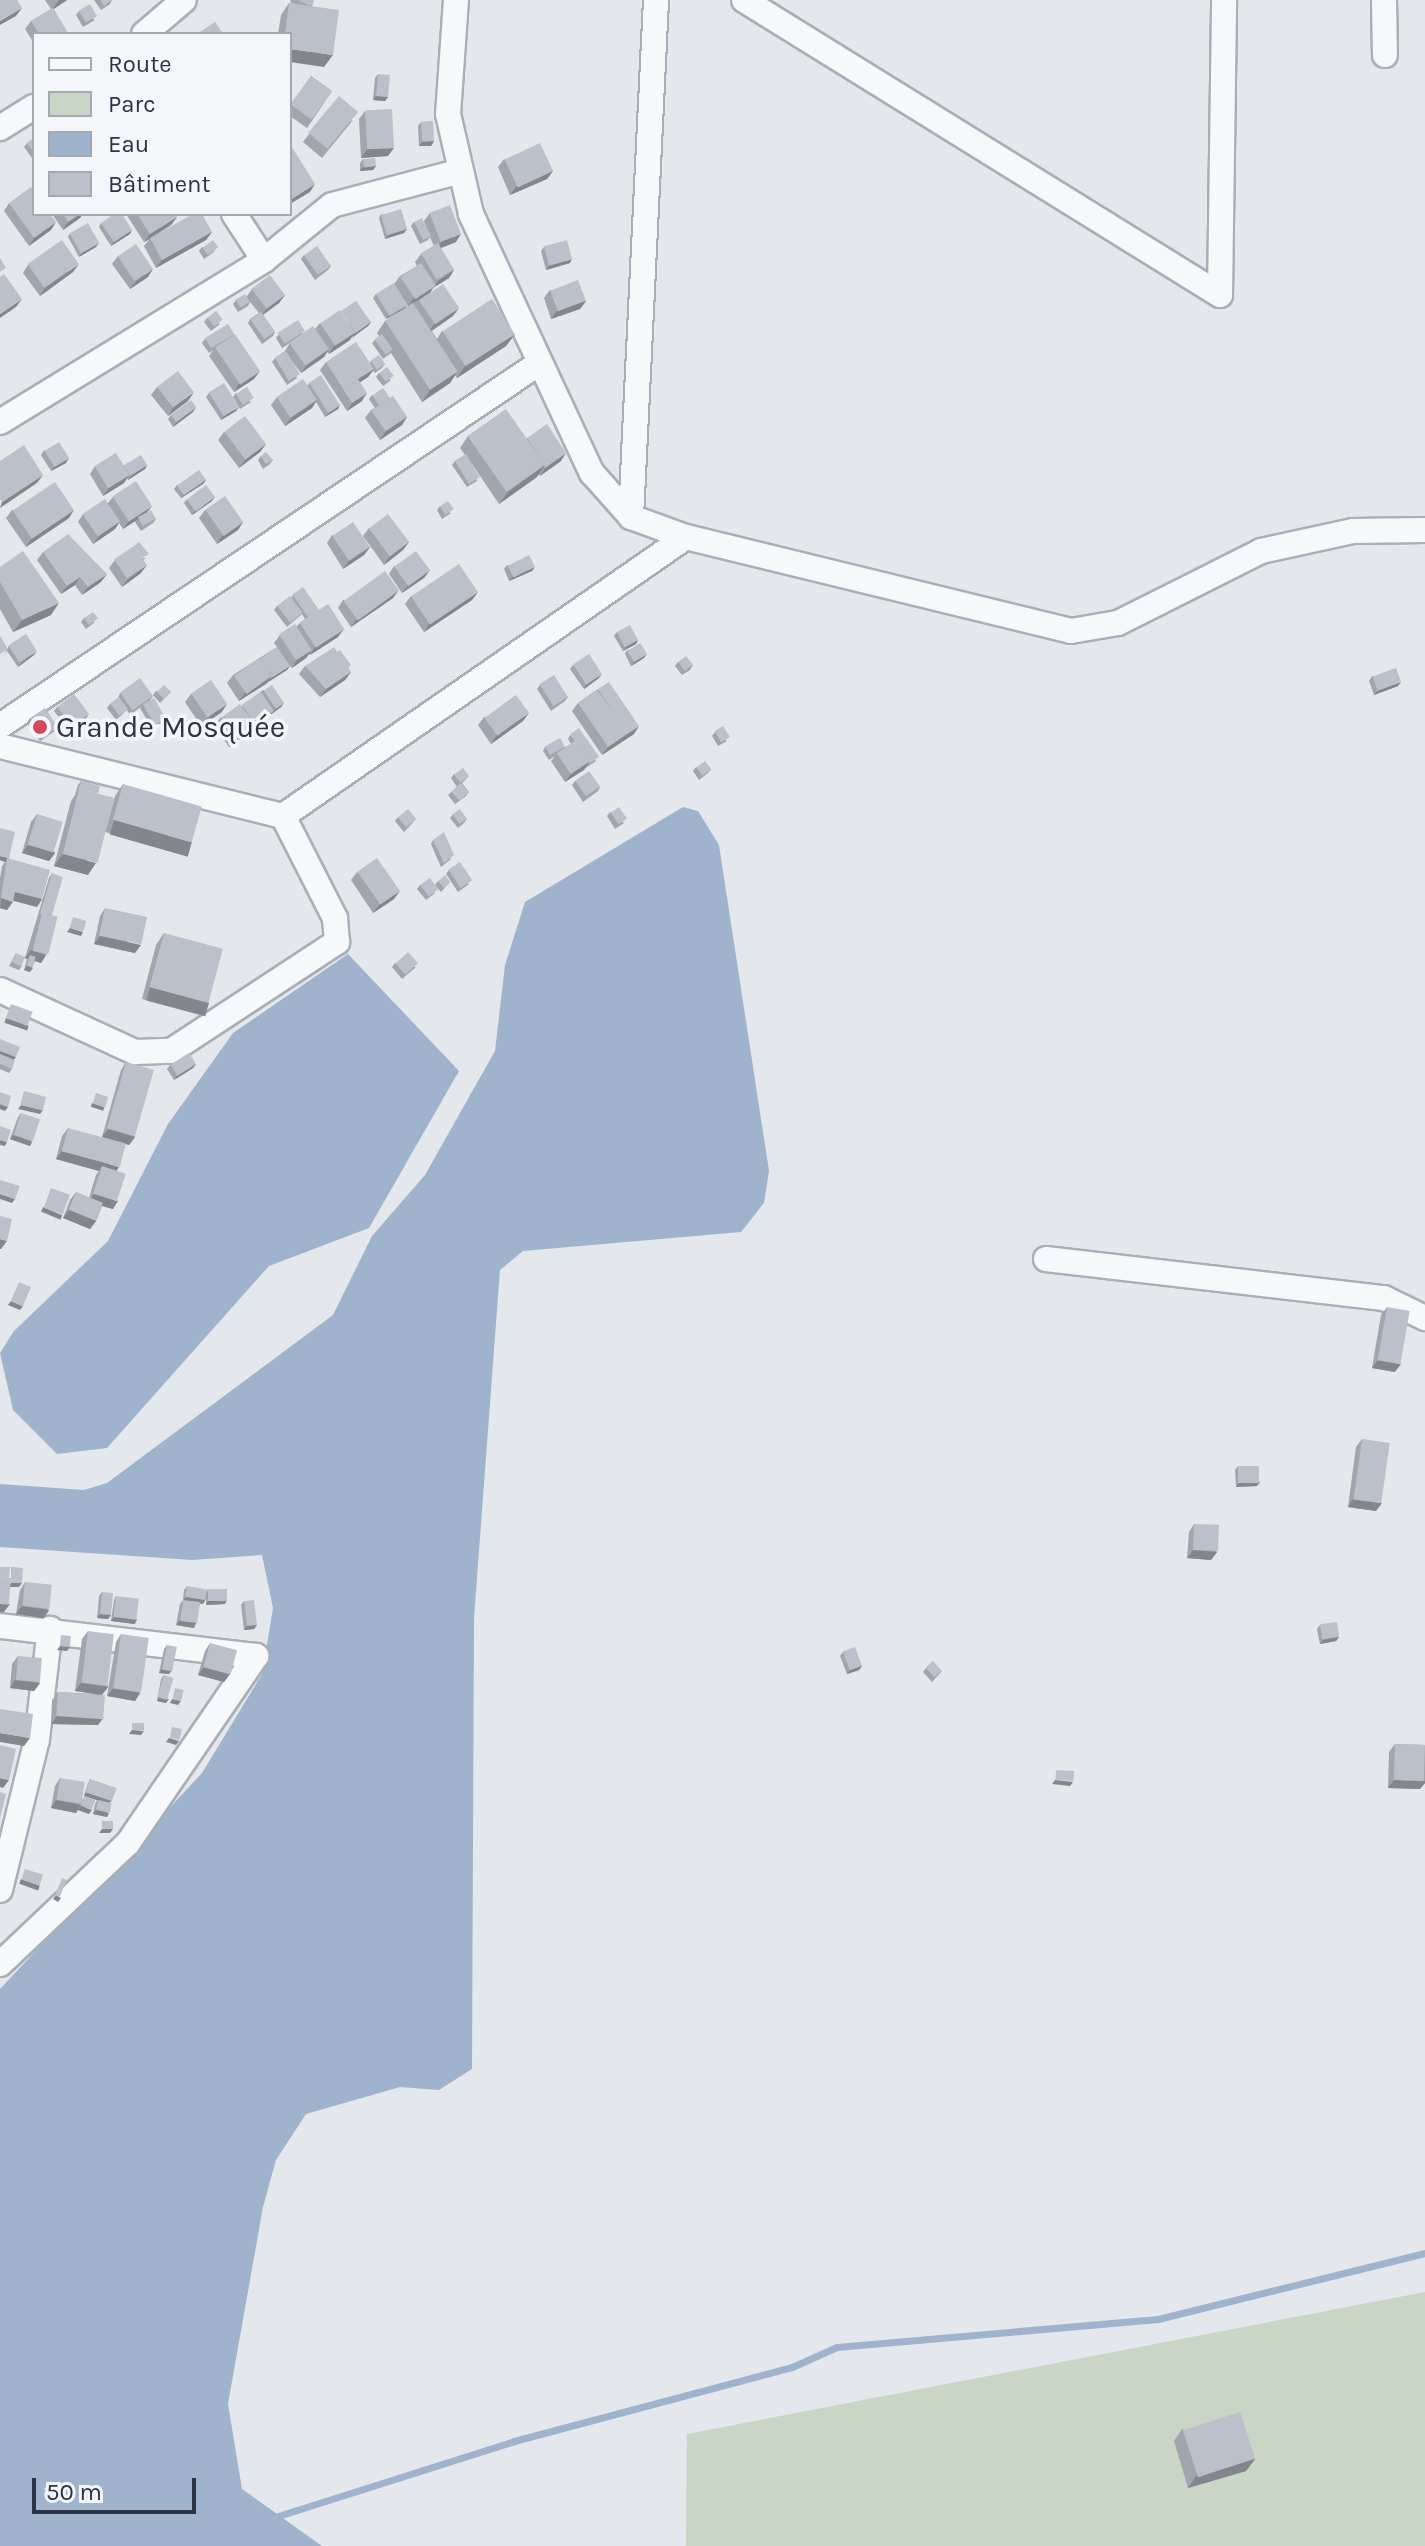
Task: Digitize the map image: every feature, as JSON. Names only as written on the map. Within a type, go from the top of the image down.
[{"type":"street","points":[[146,32],[184,0]]},
{"type":"street","points":[[456,0],[448,114],[457,172],[538,364],[592,473],[631,517],[686,537],[1071,631],[1118,623],[1261,551],[1353,531],[1425,530]]},
{"type":"street","points":[[631,517],[656,0]]},
{"type":"street","points":[[744,0],[1220,295],[1224,0]]},
{"type":"street","points":[[1384,0],[1385,55]]},
{"type":"street","points":[[0,128],[32,108]]},
{"type":"street","points":[[0,422],[264,260],[332,205],[457,172]]},
{"type":"street","points":[[235,216],[264,260]]},
{"type":"street","points":[[0,726],[538,364]]},
{"type":"street","points":[[0,746],[283,816],[686,537]]},
{"type":"street","points":[[0,990],[135,1052],[171,1051],[337,942],[335,918],[283,816]]},
{"type":"street","points":[[1046,1259],[1384,1298],[1425,1318]]},
{"type":"street","points":[[0,1626],[50,1629],[256,1656],[128,1843],[0,1964]]},
{"type":"street","points":[[0,1890],[37,1739],[50,1629]]},
{"type":"green space","points":[[1425,2292],[1425,2546],[686,2546],[687,2434]]},
{"type":"water","points":[[683,807],[698,811],[719,845],[769,1171],[764,1203],[741,1232],[523,1251],[500,1270],[474,1618],[472,2069],[439,2090],[400,2087],[306,2114],[276,2160],[263,2207],[228,2404],[242,2489],[322,2546],[0,2546],[0,1989],[202,1773],[262,1674],[273,1608],[262,1555],[192,1560],[0,1547],[0,1484],[84,1490],[107,1483],[333,1315],[372,1236],[425,1175],[495,1051],[505,965],[525,902]]},
{"type":"water","points":[[348,954],[459,1071],[369,1228],[269,1266],[107,1448],[57,1454],[13,1410],[0,1353],[14,1331],[108,1241],[168,1124],[233,1033]]},
{"type":"building","points":[[0,0],[17,0],[22,8],[0,21]]},
{"type":"building","points":[[298,0],[314,0],[311,6]]},
{"type":"building","points":[[289,3],[339,10],[333,55],[292,49],[292,32],[285,32]]},
{"type":"building","points":[[90,4],[97,16],[86,23],[79,10]]},
{"type":"building","points":[[53,8],[67,31],[38,32],[31,21]]},
{"type":"building","points":[[215,22],[222,32],[200,32]]},
{"type":"building","points":[[378,74],[390,75],[388,97],[376,96]]},
{"type":"building","points":[[311,76],[332,91],[311,120],[292,105]]},
{"type":"building","points":[[339,96],[358,112],[327,149],[308,133]]},
{"type":"building","points":[[392,109],[394,148],[367,149],[365,110]]},
{"type":"building","points":[[433,121],[434,141],[422,142],[421,122]]},
{"type":"building","points":[[540,143],[553,171],[518,188],[505,159]]},
{"type":"building","points":[[292,147],[315,184],[292,199]]},
{"type":"building","points":[[375,158],[376,166],[364,167],[363,159]]},
{"type":"building","points":[[31,187],[32,216],[52,216],[56,222],[34,238],[9,203]]},
{"type":"building","points":[[450,205],[461,234],[441,242],[429,213]]},
{"type":"building","points":[[401,209],[407,229],[387,235],[381,215]]},
{"type":"building","points":[[111,216],[123,216],[132,230],[114,242],[101,223]]},
{"type":"building","points":[[138,216],[177,217],[150,234]]},
{"type":"building","points":[[189,216],[203,216],[212,232],[162,260],[150,238]]},
{"type":"building","points":[[422,218],[431,236],[423,240],[414,222]]},
{"type":"building","points":[[88,223],[99,243],[81,253],[70,233]]},
{"type":"building","points":[[62,240],[79,264],[44,288],[28,264]]},
{"type":"building","points":[[213,240],[218,247],[208,255],[202,248]]},
{"type":"building","points":[[567,240],[572,259],[549,266],[544,246]]},
{"type":"building","points":[[438,243],[454,270],[437,280],[421,253]]},
{"type":"building","points":[[136,244],[153,269],[135,281],[118,256]]},
{"type":"building","points":[[317,246],[331,266],[318,275],[304,255]]},
{"type":"building","points":[[0,258],[6,268],[0,272]]},
{"type":"building","points":[[421,263],[436,285],[415,299],[400,277]]},
{"type":"building","points":[[4,274],[22,299],[0,314],[0,277]]},
{"type":"building","points":[[270,275],[285,295],[267,309],[252,289]]},
{"type":"building","points":[[578,280],[586,301],[558,311],[550,291]]},
{"type":"building","points":[[394,283],[407,305],[389,316],[376,294]]},
{"type":"building","points":[[443,284],[459,308],[435,324],[419,300]]},
{"type":"building","points":[[245,294],[250,302],[240,307],[236,300]]},
{"type":"building","points":[[492,299],[515,334],[465,366],[443,331]]},
{"type":"building","points":[[356,301],[371,322],[354,334],[341,311]]},
{"type":"building","points":[[413,303],[458,372],[430,390],[385,321]]},
{"type":"building","points":[[340,310],[355,332],[335,346],[320,323]]},
{"type":"building","points":[[216,311],[223,320],[214,326],[207,318]]},
{"type":"building","points":[[261,312],[275,332],[264,339],[250,319]]},
{"type":"building","points":[[298,320],[305,331],[285,344],[278,333]]},
{"type":"building","points":[[228,324],[234,334],[211,348],[205,338]]},
{"type":"building","points":[[313,326],[329,349],[305,366],[289,343]]},
{"type":"building","points":[[235,334],[260,371],[240,385],[215,347]]},
{"type":"building","points":[[382,334],[393,350],[386,355],[375,339]]},
{"type":"building","points":[[356,342],[374,369],[358,379],[367,393],[352,403],[326,362]]},
{"type":"building","points":[[286,351],[300,374],[289,381],[275,358]]},
{"type":"building","points":[[379,355],[385,364],[377,370],[371,361]]},
{"type":"building","points":[[387,367],[394,376],[386,382],[379,373]]},
{"type":"building","points":[[178,371],[194,392],[173,407],[157,387]]},
{"type":"building","points":[[321,375],[340,406],[328,413],[309,382]]},
{"type":"building","points":[[303,379],[317,400],[290,418],[276,397]]},
{"type":"building","points":[[224,383],[239,407],[224,416],[209,393]]},
{"type":"building","points":[[247,387],[254,398],[243,405],[236,394]]},
{"type":"building","points":[[383,388],[390,398],[379,405],[372,395]]},
{"type":"building","points":[[393,396],[407,417],[385,431],[371,411]]},
{"type":"building","points":[[191,400],[196,407],[176,422],[171,415]]},
{"type":"building","points":[[506,409],[545,465],[507,492],[467,436]]},
{"type":"building","points":[[245,416],[266,444],[245,460],[224,432]]},
{"type":"building","points":[[547,424],[566,453],[545,468],[527,438]]},
{"type":"building","points":[[59,442],[69,458],[55,467],[45,451]]},
{"type":"building","points":[[24,445],[43,475],[2,502],[0,461]]},
{"type":"building","points":[[266,452],[273,460],[266,464],[261,456]]},
{"type":"building","points":[[116,453],[129,475],[108,488],[95,466]]},
{"type":"building","points":[[466,454],[480,477],[469,484],[455,461]]},
{"type":"building","points":[[141,455],[147,465],[130,476],[124,465]]},
{"type":"building","points":[[199,470],[206,480],[184,495],[177,485]]},
{"type":"building","points":[[136,481],[152,506],[129,521],[113,496]]},
{"type":"building","points":[[55,482],[74,510],[32,539],[13,511]]},
{"type":"building","points":[[206,485],[215,497],[196,511],[187,499]]},
{"type":"building","points":[[225,496],[243,522],[224,536],[205,510]]},
{"type":"building","points":[[105,499],[120,521],[98,536],[83,514]]},
{"type":"building","points":[[448,501],[454,509],[445,515],[440,506]]},
{"type":"building","points":[[151,510],[156,519],[143,526],[138,517]]},
{"type":"building","points":[[388,514],[409,542],[390,556],[369,528]]},
{"type":"building","points":[[353,522],[370,547],[349,561],[332,536]]},
{"type":"building","points":[[68,534],[107,574],[88,587],[80,577],[67,586],[43,552]]},
{"type":"building","points":[[139,542],[149,554],[142,558],[134,546]]},
{"type":"building","points":[[134,546],[147,565],[127,578],[114,559]]},
{"type":"building","points":[[23,551],[59,603],[22,620],[0,582],[0,567]]},
{"type":"building","points":[[416,551],[430,570],[408,586],[394,567]]},
{"type":"building","points":[[529,555],[535,567],[514,577],[508,566]]},
{"type":"building","points":[[459,564],[478,592],[430,625],[411,596]]},
{"type":"building","points":[[385,571],[399,590],[358,620],[344,601]]},
{"type":"building","points":[[303,587],[319,610],[308,617],[292,594]]},
{"type":"building","points":[[290,596],[303,613],[290,622],[277,606]]},
{"type":"building","points":[[328,604],[344,629],[316,648],[299,623]]},
{"type":"building","points":[[93,612],[98,618],[89,625],[84,618]]},
{"type":"building","points":[[295,624],[312,650],[296,660],[279,634]]},
{"type":"building","points":[[630,625],[638,640],[625,647],[617,632]]},
{"type":"building","points":[[26,634],[37,651],[19,662],[8,645]]},
{"type":"building","points":[[0,636],[8,649],[0,654]]},
{"type":"building","points":[[640,643],[647,654],[634,662],[627,651]]},
{"type":"building","points":[[277,647],[290,666],[271,678],[260,659]]},
{"type":"building","points":[[334,647],[351,672],[326,689],[305,666]]},
{"type":"building","points":[[340,650],[351,665],[348,668],[337,652]]},
{"type":"building","points":[[589,654],[602,674],[586,684],[573,664]]},
{"type":"building","points":[[686,656],[693,665],[685,671],[678,662]]},
{"type":"building","points":[[259,658],[272,676],[247,694],[234,676]]},
{"type":"building","points":[[1396,668],[1401,682],[1378,691],[1373,677]]},
{"type":"building","points":[[554,675],[568,697],[553,706],[540,684]]},
{"type":"building","points":[[140,678],[153,696],[133,710],[120,693]]},
{"type":"building","points":[[211,680],[227,704],[207,717],[191,693]]},
{"type":"building","points":[[609,682],[639,726],[608,747],[578,703],[597,690],[613,711],[598,689]]},
{"type":"building","points":[[164,685],[171,692],[164,699],[157,692]]},
{"type":"building","points":[[272,685],[284,703],[276,709],[264,691]]},
{"type":"building","points":[[261,692],[274,711],[255,724],[242,705]]},
{"type":"building","points":[[74,694],[89,714],[72,727],[57,707]]},
{"type":"building","points":[[516,695],[529,713],[497,736],[484,718]]},
{"type":"building","points":[[119,697],[128,709],[119,716],[110,704]]},
{"type":"building","points":[[154,698],[166,719],[155,725],[143,704]]},
{"type":"building","points":[[240,704],[255,725],[236,739],[221,718]]},
{"type":"building","points":[[45,708],[58,727],[43,737],[30,718]]},
{"type":"building","points":[[723,726],[730,737],[721,742],[715,731]]},
{"type":"building","points":[[579,728],[599,757],[590,763],[570,734]]},
{"type":"building","points":[[560,738],[565,747],[550,755],[545,746]]},
{"type":"building","points":[[575,741],[589,762],[571,774],[557,753]]},
{"type":"building","points":[[705,761],[711,769],[702,776],[696,768]]},
{"type":"building","points":[[463,768],[469,776],[460,783],[454,775]]},
{"type":"building","points":[[589,771],[600,787],[586,796],[575,781]]},
{"type":"building","points":[[81,781],[100,786],[98,794],[78,791]]},
{"type":"building","points":[[461,783],[469,792],[459,801],[451,792]]},
{"type":"building","points":[[123,784],[202,807],[192,842],[113,820]]},
{"type":"building","points":[[79,789],[114,798],[98,863],[63,854]]},
{"type":"building","points":[[619,807],[627,819],[619,824],[611,813]]},
{"type":"building","points":[[408,809],[416,819],[406,827],[398,817]]},
{"type":"building","points":[[460,809],[467,819],[460,824],[453,814]]},
{"type":"building","points":[[37,814],[63,822],[53,852],[28,845]]},
{"type":"building","points":[[0,828],[15,832],[9,858],[0,856]]},
{"type":"building","points":[[444,832],[454,855],[444,863],[433,840]]},
{"type":"building","points":[[7,858],[50,870],[42,899],[15,892],[13,902],[1,898]]},
{"type":"building","points":[[377,858],[400,891],[380,905],[357,872]]},
{"type":"building","points":[[460,862],[472,880],[461,888],[448,870]]},
{"type":"building","points":[[52,873],[63,877],[52,915],[42,915],[40,914]]},
{"type":"building","points":[[445,875],[450,882],[444,888],[438,881]]},
{"type":"building","points":[[430,878],[438,889],[429,896],[420,885]]},
{"type":"building","points":[[105,908],[147,917],[141,944],[99,935]]},
{"type":"building","points":[[42,913],[58,917],[48,955],[33,951]]},
{"type":"building","points":[[73,917],[86,921],[83,932],[70,928]]},
{"type":"building","points":[[164,933],[223,949],[208,1003],[150,987]]},
{"type":"building","points":[[408,952],[418,963],[405,975],[395,963]]},
{"type":"building","points":[[16,953],[25,957],[21,966],[12,962]]},
{"type":"building","points":[[30,955],[36,957],[32,967],[27,965]]},
{"type":"building","points":[[11,1004],[33,1012],[27,1026],[6,1018]]},
{"type":"building","points":[[0,1039],[20,1047],[16,1057],[0,1051]]},
{"type":"building","points":[[189,1053],[196,1064],[177,1076],[170,1065]]},
{"type":"building","points":[[0,1054],[15,1060],[12,1069],[0,1064]]},
{"type":"building","points":[[126,1062],[154,1070],[135,1136],[107,1128]]},
{"type":"building","points":[[24,1091],[46,1097],[43,1110],[20,1105]]},
{"type":"building","points":[[0,1092],[11,1096],[8,1107],[0,1104]]},
{"type":"building","points":[[96,1093],[108,1097],[105,1107],[93,1103]]},
{"type":"building","points":[[21,1113],[40,1119],[33,1141],[14,1135]]},
{"type":"building","points":[[0,1126],[11,1130],[7,1142],[0,1140]]},
{"type":"building","points":[[68,1128],[126,1144],[120,1167],[62,1151]]},
{"type":"building","points":[[102,1166],[126,1174],[117,1201],[93,1194]]},
{"type":"building","points":[[0,1180],[20,1186],[15,1199],[0,1194]]},
{"type":"building","points":[[51,1188],[70,1195],[63,1215],[44,1208]]},
{"type":"building","points":[[76,1192],[103,1203],[96,1220],[69,1210]]},
{"type":"building","points":[[0,1216],[12,1219],[7,1241],[0,1239]]},
{"type":"building","points":[[19,1282],[31,1287],[23,1306],[11,1301]]},
{"type":"building","points":[[1387,1307],[1410,1311],[1400,1364],[1378,1360]]},
{"type":"building","points":[[1362,1439],[1390,1443],[1381,1503],[1354,1499]]},
{"type":"building","points":[[1238,1466],[1259,1466],[1259,1483],[1238,1483]]},
{"type":"building","points":[[1194,1524],[1219,1525],[1218,1551],[1193,1550]]},
{"type":"building","points":[[0,1567],[10,1567],[9,1578],[0,1577]]},
{"type":"building","points":[[11,1567],[23,1568],[22,1583],[11,1583]]},
{"type":"building","points":[[0,1577],[11,1578],[9,1605],[0,1604]]},
{"type":"building","points":[[25,1582],[52,1585],[49,1609],[22,1606]]},
{"type":"building","points":[[187,1586],[207,1589],[205,1600],[185,1597]]},
{"type":"building","points":[[208,1589],[227,1589],[227,1601],[208,1601]]},
{"type":"building","points":[[102,1592],[113,1593],[111,1615],[100,1614]]},
{"type":"building","points":[[116,1596],[139,1599],[136,1620],[113,1617]]},
{"type":"building","points":[[183,1600],[200,1602],[197,1623],[180,1621]]},
{"type":"building","points":[[254,1600],[257,1625],[247,1626],[244,1601]]},
{"type":"building","points":[[1337,1622],[1339,1637],[1322,1639],[1320,1624]]},
{"type":"building","points":[[88,1631],[114,1634],[107,1686],[82,1683]]},
{"type":"building","points":[[121,1634],[149,1638],[141,1692],[113,1688]]},
{"type":"building","points":[[61,1635],[71,1636],[70,1647],[60,1646]]},
{"type":"building","points":[[210,1643],[237,1650],[231,1674],[204,1667]]},
{"type":"building","points":[[167,1645],[177,1647],[172,1671],[162,1670]]},
{"type":"building","points":[[855,1647],[862,1666],[850,1670],[843,1651]]},
{"type":"building","points":[[18,1656],[42,1658],[40,1682],[16,1680]]},
{"type":"building","points":[[933,1661],[942,1671],[934,1677],[926,1668]]},
{"type":"building","points":[[164,1675],[174,1678],[167,1700],[157,1697]]},
{"type":"building","points":[[175,1688],[184,1690],[181,1701],[173,1699]]},
{"type":"building","points":[[58,1692],[105,1695],[103,1719],[56,1716]]},
{"type":"building","points":[[0,1709],[33,1714],[30,1738],[0,1733]]},
{"type":"building","points":[[132,1723],[144,1723],[144,1730],[132,1730]]},
{"type":"building","points":[[172,1727],[182,1729],[180,1740],[170,1738]]},
{"type":"building","points":[[1395,1744],[1425,1745],[1424,1781],[1394,1780]]},
{"type":"building","points":[[0,1745],[16,1749],[9,1780],[0,1778]]},
{"type":"building","points":[[1056,1770],[1074,1771],[1073,1781],[1055,1780]]},
{"type":"building","points":[[60,1778],[85,1782],[81,1804],[57,1800]]},
{"type":"building","points":[[90,1779],[116,1788],[112,1801],[85,1792]]},
{"type":"building","points":[[0,1792],[6,1794],[0,1818]]},
{"type":"building","points":[[84,1796],[95,1800],[92,1810],[81,1805]]},
{"type":"building","points":[[98,1800],[112,1803],[110,1813],[96,1810]]},
{"type":"building","points":[[102,1821],[113,1821],[113,1829],[102,1829]]},
{"type":"building","points":[[25,1869],[43,1875],[40,1885],[22,1879]]},
{"type":"building","points":[[62,1878],[67,1880],[60,1897],[55,1895]]},
{"type":"building","points":[[1240,2412],[1255,2459],[1198,2477],[1183,2431]]},
{"type":"waterway","points":[[275,2517],[514,2441],[792,2367],[837,2347],[1158,2319],[1425,2253]]},
{"type":"place","name":"Grande Mosquée","points":[[40,727]]}]
